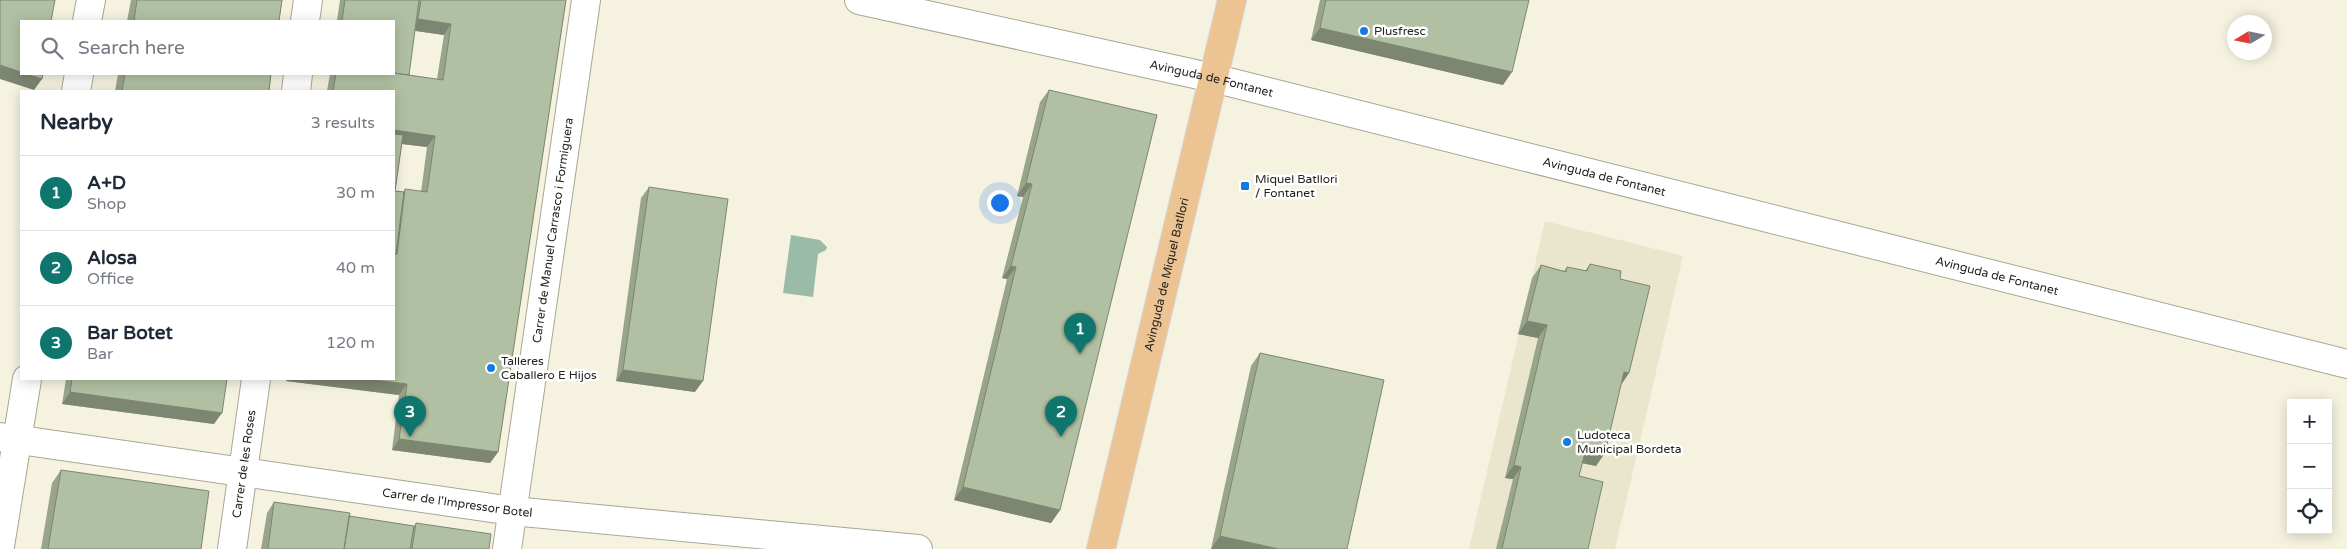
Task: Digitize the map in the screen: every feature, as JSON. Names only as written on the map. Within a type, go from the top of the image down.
[{"type":"main road","name":"Avinguda de Miquel Batllori","points":[[1101,549],[1232,0]]},
{"type":"street","points":[[87,20],[91,0]]},
{"type":"street","points":[[305,20],[308,0]]},
{"type":"street","name":"Carrer de Manuel Carrasco i Formiguera","points":[[506,549],[586,0]]},
{"type":"street","name":"Avinguda de Fontanet","points":[[860,0],[1213,78],[2347,364]]},
{"type":"street","points":[[76,90],[79,75]]},
{"type":"street","points":[[296,90],[298,75]]},
{"type":"street","points":[[0,546],[8,438],[27,380]]},
{"type":"street","name":"Carrer de les Roses","points":[[232,549],[256,380]]},
{"type":"street","name":"Carrer de l'Impressor Botel","points":[[8,438],[512,511],[918,549]]},
{"type":"shaded area","name":"Ludoteca Municipal Bordeta","points":[[1545,221],[1683,256],[1615,549],[1469,549]]},
{"type":"shaded area","points":[[791,235],[820,240],[827,247],[826,250],[818,254],[813,297],[783,293]]},
{"type":"building","points":[[0,0],[55,0],[51,20],[20,20],[20,72],[0,65]]},
{"type":"building","points":[[137,0],[282,0],[279,20],[134,20]]},
{"type":"building","points":[[345,0],[419,0],[409,75],[395,73],[395,20],[342,20]]},
{"type":"building","points":[[421,0],[566,0],[498,452],[399,439],[407,384],[374,380],[395,380],[395,254],[397,254],[405,189],[427,192],[435,136],[395,130],[395,90],[333,90],[336,75],[395,75],[395,73],[443,80],[451,24],[418,19]]},
{"type":"building","points":[[1326,0],[1529,0],[1512,72],[1320,28]]},
{"type":"building","points":[[29,75],[43,75],[42,79]]},
{"type":"building","points":[[125,75],[271,75],[269,90],[122,90]]},
{"type":"building","points":[[1049,90],[1157,115],[1060,510],[963,487],[1016,267],[1011,266],[1032,184],[1026,183]]},
{"type":"building","points":[[395,134],[403,135],[395,191]]},
{"type":"building","points":[[649,187],[728,199],[703,381],[623,370]]},
{"type":"building","points":[[395,191],[404,192],[395,254]]},
{"type":"building","points":[[1590,264],[1621,271],[1620,279],[1650,286],[1629,373],[1624,372],[1605,453],[1586,449],[1579,476],[1603,482],[1588,549],[1502,549],[1521,467],[1514,465],[1547,325],[1527,321],[1541,265],[1566,272],[1567,267],[1587,271]]},
{"type":"building","points":[[1260,353],[1384,380],[1347,549],[1279,549],[1220,536]]},
{"type":"building","points":[[72,380],[227,380],[222,413],[70,392]]},
{"type":"building","points":[[61,470],[209,491],[201,549],[48,549]]},
{"type":"building","points":[[274,502],[350,513],[344,549],[268,549]]},
{"type":"building","points":[[349,516],[414,526],[410,549],[344,549]]},
{"type":"building","points":[[416,523],[491,534],[489,549],[412,549]]},
{"type":"place","name":"Plusfresc","points":[[1364,31]]},
{"type":"place","name":"Miquel Batllori / Fontanet","points":[[1245,186]]},
{"type":"place","name":"A+D","points":[[1080,354]]},
{"type":"place","name":"Talleres Caballero E Hijos","points":[[491,368]]},
{"type":"place","name":"Bar Botet","points":[[410,437]]},
{"type":"place","name":"Alosa","points":[[1061,437]]},
{"type":"place","name":"Ludoteca Municipal Bordeta","points":[[1567,442]]}]
